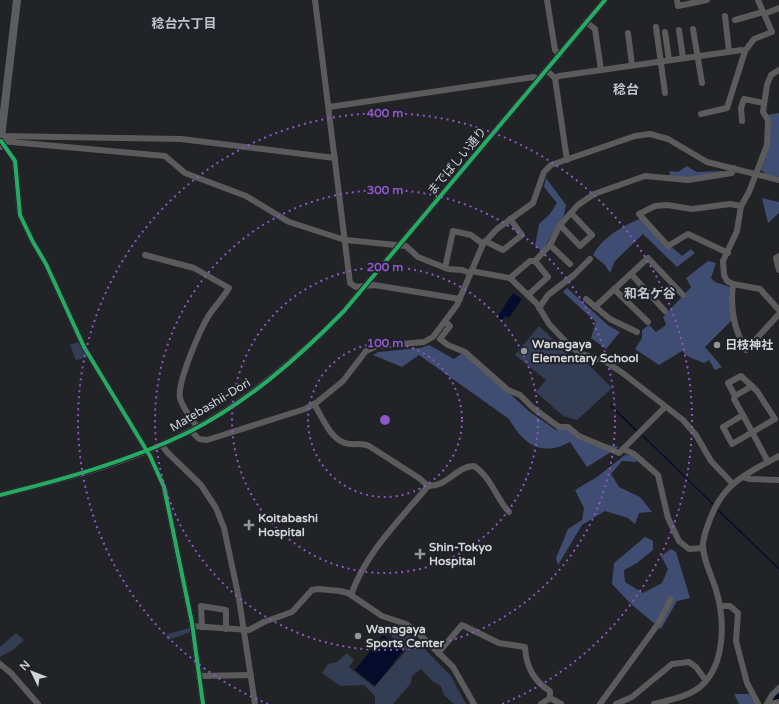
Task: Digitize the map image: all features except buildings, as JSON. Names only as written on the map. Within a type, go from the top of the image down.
[{"type":"main road","points":[[0,146],[3,94],[17,0]]},
{"type":"street","points":[[315,0],[346,240],[350,282],[356,288],[374,284],[460,299]]},
{"type":"street","points":[[547,0],[555,50],[560,54]]},
{"type":"street","name":"までばしい通り","points":[[322,333],[344,311],[605,0]]},
{"type":"street","points":[[677,0],[678,6],[707,0]]},
{"type":"street","points":[[701,114],[726,108],[745,51],[754,39],[772,32],[758,0]]},
{"type":"street","points":[[735,20],[779,8]]},
{"type":"street","points":[[724,16],[729,51]]},
{"type":"street","points":[[586,22],[595,29],[601,70]]},
{"type":"street","points":[[656,27],[664,93]]},
{"type":"street","points":[[693,29],[702,83]]},
{"type":"street","points":[[679,30],[683,58]]},
{"type":"street","points":[[665,32],[669,60]]},
{"type":"street","points":[[628,33],[632,65]]},
{"type":"street","points":[[555,78],[559,76],[729,51],[745,51]]},
{"type":"street","points":[[546,70],[555,78],[567,160]]},
{"type":"street","points":[[779,70],[773,73],[768,79],[764,103],[763,112],[768,120],[767,145],[749,192],[741,206],[737,231],[723,261],[724,275],[727,281],[733,284],[760,289],[779,310]]},
{"type":"street","points":[[328,107],[534,77],[538,80]]},
{"type":"street","points":[[742,121],[741,108],[744,99],[764,103]]},
{"type":"street","points":[[191,431],[199,439],[207,440],[314,404],[342,381],[366,351],[377,346],[424,342],[434,337],[446,322],[460,299],[470,272],[484,243],[510,219],[533,202],[542,176],[547,168],[634,136],[650,134],[668,139],[707,162],[756,173],[779,180]]},
{"type":"street","points":[[1,138],[181,139],[335,158]]},
{"type":"street","points":[[1,138],[165,156],[189,175],[246,196],[289,222],[346,240],[406,246],[418,257],[445,268],[510,278],[528,295],[539,308],[549,324],[579,353],[605,361],[630,378],[689,426],[711,461],[733,484]]},
{"type":"street","points":[[1,138],[15,161],[20,215],[46,264],[84,347],[147,451],[164,487],[192,626],[203,704]]},
{"type":"street","points":[[535,262],[550,245],[560,225],[571,213],[594,194],[645,176],[688,180],[732,173],[734,168]]},
{"type":"street","points":[[728,253],[688,234],[668,246],[639,214],[655,206],[667,205],[692,209],[730,204],[741,206]]},
{"type":"street","points":[[560,225],[580,246],[592,235],[571,213]]},
{"type":"street","points":[[445,268],[453,231],[471,235],[484,243],[503,250],[522,235],[510,219]]},
{"type":"street","points":[[550,245],[570,264]]},
{"type":"street","points":[[145,255],[194,268],[229,288],[209,315],[191,354],[180,387],[183,405],[197,427]]},
{"type":"street","points":[[779,256],[776,258],[779,270]]},
{"type":"street","points":[[595,307],[648,258],[683,295]]},
{"type":"street","points":[[539,308],[548,295],[574,275],[590,259]]},
{"type":"street","points":[[510,278],[530,261],[535,262],[548,277],[528,295]]},
{"type":"street","points":[[631,274],[665,311]]},
{"type":"street","points":[[733,284],[731,296],[733,317],[740,340],[746,350],[779,314]]},
{"type":"street","points":[[614,289],[648,322]]},
{"type":"street","points":[[586,299],[610,319],[637,332]]},
{"type":"street","points":[[446,322],[450,326],[440,339],[448,345],[465,352],[508,390],[520,395],[533,408],[559,427],[568,427],[579,436],[619,453],[665,407]]},
{"type":"street","name":"Matebashii-Dori","points":[[0,495],[97,469],[162,445],[191,431],[231,407],[268,381],[322,333]]},
{"type":"street","points":[[743,415],[723,427],[732,444],[752,432],[775,419],[752,386],[741,376],[728,383],[735,396],[734,399],[743,415],[752,432],[768,462]]},
{"type":"street","points":[[735,396],[752,386]]},
{"type":"street","points":[[314,404],[337,440],[344,443],[363,443],[369,446],[413,474],[428,486],[439,486],[463,469],[474,466],[485,476],[498,498],[509,512]]},
{"type":"street","points":[[162,445],[167,452],[201,485],[219,515],[231,553],[255,704]]},
{"type":"street","points":[[623,449],[634,454],[658,475],[668,518],[679,541],[689,549],[703,548]]},
{"type":"street","points":[[654,704],[685,696],[708,679],[713,668],[722,637],[721,606],[703,548],[704,536],[716,504],[724,492],[743,477],[779,456]]},
{"type":"street","points":[[743,477],[750,479],[779,480]]},
{"type":"street","points":[[352,595],[368,560],[389,531],[428,486]]},
{"type":"street","points":[[192,626],[244,631],[292,612],[312,590],[330,589],[352,595],[382,616],[406,624],[453,667],[474,704]]},
{"type":"street","points":[[600,704],[658,624],[671,599]]},
{"type":"street","points":[[202,627],[201,606],[226,610],[226,629]]},
{"type":"street","points":[[721,606],[730,606],[738,613],[736,641],[747,683],[758,704]]},
{"type":"street","points":[[438,653],[462,625],[499,643],[525,646],[526,656],[533,677],[550,691],[550,698]]},
{"type":"street","points":[[616,704],[632,697],[672,664],[689,662],[696,667],[704,678],[708,679]]},
{"type":"street","points":[[0,664],[11,673],[38,704]]},
{"type":"street","points":[[199,676],[251,675]]},
{"type":"street","points":[[779,688],[772,695],[768,704],[779,702]]},
{"type":"street","points":[[541,704],[550,698]]},
{"type":"street","points":[[550,698],[561,704]]},
{"type":"shaded area","points":[[779,113],[779,177],[766,174],[760,169],[771,126],[767,115]]},
{"type":"shaded area","points":[[687,166],[697,172],[723,171],[722,173],[688,178],[669,176],[670,171],[678,172]]},
{"type":"shaded area","points":[[546,178],[566,205],[564,215],[542,251],[535,246],[539,224],[550,214],[557,203],[544,187]]},
{"type":"shaded area","points":[[762,198],[779,202],[779,213],[768,223]]},
{"type":"shaded area","points":[[640,219],[682,256],[691,249],[695,253],[677,267],[643,234],[615,261],[610,273],[605,265],[593,255],[602,243],[613,233]]},
{"type":"shaded area","points":[[708,261],[716,263],[711,278],[715,282],[730,287],[729,294],[732,320],[705,347],[722,367],[715,370],[709,360],[704,363],[689,357],[682,351],[659,365],[635,349],[642,338],[642,330],[649,325],[656,332],[666,325],[663,317],[691,287],[686,278]]},
{"type":"shaded area","points":[[567,288],[609,326],[620,332],[606,349],[591,338],[596,322],[563,292]]},
{"type":"shaded area","points":[[513,293],[522,299],[509,318],[505,316],[502,320],[497,317]]},
{"type":"shaded area","points":[[539,326],[576,361],[584,360],[612,388],[577,420],[563,416],[536,392],[546,380],[515,355]]},
{"type":"shaded area","points":[[79,342],[88,357],[76,360],[70,345]]},
{"type":"shaded area","points":[[429,345],[454,359],[464,352],[530,412],[556,430],[571,430],[579,439],[619,447],[587,467],[570,442],[560,446],[542,448],[527,442],[509,419],[419,355],[402,367],[373,355],[378,352],[420,348]]},
{"type":"shaded area","points":[[625,455],[634,456],[637,462],[622,461],[611,474],[619,487],[640,497],[652,512],[639,513],[635,524],[628,518],[605,511],[582,525],[558,565],[556,558],[568,529],[582,520],[584,508],[575,490],[597,477]]},
{"type":"shaded area","points":[[645,537],[653,541],[653,550],[637,563],[624,570],[625,582],[643,593],[662,583],[668,569],[661,556],[671,549],[676,552],[690,598],[677,601],[661,629],[631,604],[612,584],[614,563]]},
{"type":"shaded area","points":[[390,626],[413,637],[451,676],[466,704],[454,704],[444,695],[441,686],[432,681],[421,669],[412,676],[411,683],[393,704],[375,704],[375,696],[364,685],[340,686],[322,673],[328,664],[337,662],[347,653],[354,660],[349,667],[374,687],[406,651],[386,630]]},
{"type":"shaded area","points":[[190,628],[191,632],[168,640],[167,634]]},
{"type":"shaded area","points":[[16,633],[24,640],[13,650],[0,657],[0,647]]},
{"type":"shaded area","points":[[383,635],[403,651],[375,686],[355,670]]},
{"type":"shaded area","points":[[734,694],[749,694],[755,704],[739,704]]},
{"type":"waterway","points":[[611,406],[637,431]]},
{"type":"waterway","points":[[640,433],[715,506]]},
{"type":"waterway","points":[[717,509],[779,569]]},
{"type":"waterway","points":[[775,699],[779,696]]},
{"type":"cycle path","points":[[0,495],[96,468],[143,452],[189,432],[211,420],[232,407],[271,378],[309,346],[344,311],[605,0]]},
{"type":"cycle path","points":[[1,141],[15,161],[20,215],[46,264],[84,347],[150,456],[164,487],[192,623],[203,704]]},
{"type":"place","name":"日枝神社","points":[[717,345]]},
{"type":"place","name":"Wanagaya Elementary School","points":[[524,351]]},
{"type":"place","name":"Koitabashi Hospital","points":[[249,525]]},
{"type":"place","name":"Shin-Tokyo Hospital","points":[[420,554]]},
{"type":"place","name":"Wanagaya Sports Center","points":[[358,636]]},
{"type":"district","name":"稔台六丁目","points":[[184,24]]},
{"type":"district","name":"稔台","points":[[626,90]]},
{"type":"district","name":"和名ケ谷","points":[[650,294]]}]
